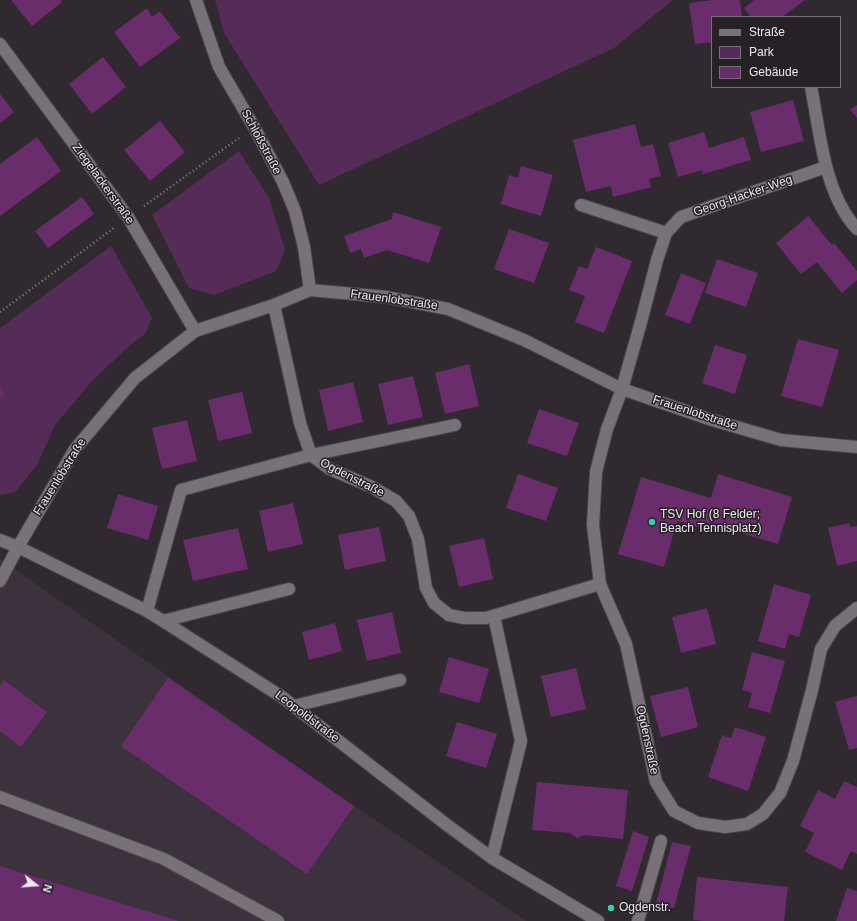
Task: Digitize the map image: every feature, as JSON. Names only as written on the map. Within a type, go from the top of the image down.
[{"type":"street","name":"Schloßstraße","points":[[196,0],[219,67],[283,182],[295,211],[304,247],[310,290]]},
{"type":"street","name":"Ziegelackerstraße","points":[[0,44],[128,217],[195,331]]},
{"type":"street","points":[[811,88],[826,167],[835,195],[852,223],[857,228]]},
{"type":"street","name":"Georg-Hacker-Weg","points":[[622,389],[657,260],[666,234],[681,217],[826,167]]},
{"type":"street","points":[[582,205],[666,234]]},
{"type":"street","name":"Frauenlobstraße","points":[[0,581],[75,449],[135,378],[195,331],[274,305],[310,290],[386,297],[448,309],[524,340],[622,389],[709,419],[781,440],[857,446]]},
{"type":"street","name":"Ogdenstraße","points":[[274,305],[300,423],[311,455],[330,469],[372,487],[396,501],[409,516],[418,539],[426,588],[434,603],[449,615],[464,618],[486,618],[600,584]]},
{"type":"street","name":"Ogdenstraße","points":[[622,389],[607,430],[596,472],[593,525],[600,584],[626,644],[656,782],[674,811],[698,823],[725,826],[747,824],[763,814],[780,793],[793,761],[812,690],[821,649],[836,626],[857,608]]},
{"type":"street","name":"Ogdenstraße","points":[[311,455],[455,425]]},
{"type":"street","points":[[147,611],[181,490],[311,455]]},
{"type":"street","name":"Leopoldstraße","points":[[0,540],[18,547],[147,611],[163,621],[282,697],[492,858],[598,921]]},
{"type":"street","points":[[163,621],[289,589]]},
{"type":"street","points":[[492,858],[521,741],[494,616]]},
{"type":"street","points":[[294,706],[400,680]]},
{"type":"street","points":[[0,797],[164,859],[278,921]]},
{"type":"street","points":[[638,921],[661,841]]},
{"type":"shaded area","points":[[0,559],[354,806],[526,921],[0,921]]},
{"type":"green space","points":[[215,0],[673,0],[614,48],[319,185],[224,33]]},
{"type":"green space","points":[[239,151],[269,198],[285,250],[276,271],[214,295],[189,288],[152,215]]},
{"type":"green space","points":[[111,246],[152,318],[145,334],[129,346],[93,380],[55,425],[37,465],[15,492],[0,495],[0,328]]},
{"type":"building","points":[[11,0],[61,0],[62,2],[32,26]]},
{"type":"building","points":[[713,0],[740,0],[742,16],[711,16],[711,42],[695,44],[689,3]]},
{"type":"building","points":[[754,0],[805,0],[783,16],[750,16],[744,8]]},
{"type":"building","points":[[147,8],[152,17],[160,11],[180,38],[140,67],[114,32]]},
{"type":"building","points":[[103,57],[126,87],[92,114],[69,84]]},
{"type":"building","points":[[0,94],[14,112],[0,123]]},
{"type":"building","points":[[793,100],[804,141],[761,152],[750,112]]},
{"type":"building","points":[[857,105],[857,118],[850,110]]},
{"type":"building","points":[[160,121],[185,152],[150,181],[124,150]]},
{"type":"building","points":[[635,124],[641,147],[653,144],[661,176],[649,179],[651,187],[613,197],[611,186],[586,192],[573,140]]},
{"type":"building","points":[[704,132],[709,148],[744,137],[751,160],[703,174],[702,170],[678,177],[668,143]]},
{"type":"building","points":[[37,137],[61,171],[0,216],[0,164]]},
{"type":"building","points":[[521,166],[553,175],[541,216],[501,204],[509,175],[518,178]]},
{"type":"building","points":[[82,197],[94,214],[48,248],[35,231]]},
{"type":"building","points":[[393,212],[441,227],[429,263],[387,250],[364,258],[361,249],[350,253],[344,236],[392,219]]},
{"type":"building","points":[[808,216],[832,245],[834,243],[857,271],[857,280],[842,293],[817,262],[801,274],[776,243]]},
{"type":"building","points":[[509,229],[549,243],[534,283],[494,269]]},
{"type":"building","points":[[596,247],[632,261],[604,333],[575,322],[585,296],[569,290],[579,266],[587,269]]},
{"type":"building","points":[[717,259],[758,273],[746,307],[705,293]]},
{"type":"building","points":[[681,273],[706,283],[690,324],[665,315]]},
{"type":"building","points":[[798,339],[839,350],[822,407],[781,396]]},
{"type":"building","points":[[715,345],[747,355],[735,394],[702,383]]},
{"type":"building","points":[[469,364],[479,406],[445,414],[435,373]]},
{"type":"building","points":[[413,376],[423,417],[388,425],[378,384]]},
{"type":"building","points":[[353,382],[363,422],[328,431],[319,390]]},
{"type":"building","points":[[0,387],[5,394],[0,398]]},
{"type":"building","points":[[242,392],[252,433],[218,441],[208,400]]},
{"type":"building","points":[[539,409],[579,423],[567,456],[527,443]]},
{"type":"building","points":[[187,420],[197,461],[162,469],[152,428]]},
{"type":"building","points":[[518,474],[558,488],[546,521],[506,508]]},
{"type":"building","points":[[718,474],[792,497],[778,544],[704,522],[702,528],[677,521],[664,567],[618,554],[641,477],[711,498]]},
{"type":"building","points":[[118,494],[158,506],[148,540],[107,528]]},
{"type":"building","points":[[293,503],[303,544],[268,552],[259,511]]},
{"type":"building","points":[[849,523],[850,527],[857,526],[857,561],[837,566],[828,528]]},
{"type":"building","points":[[379,527],[386,561],[345,570],[338,535]]},
{"type":"building","points":[[238,528],[248,569],[193,581],[183,540]]},
{"type":"building","points":[[484,538],[493,579],[459,587],[449,546]]},
{"type":"building","points":[[774,584],[811,595],[799,637],[789,634],[785,649],[758,641]]},
{"type":"building","points":[[707,608],[716,644],[681,653],[672,617]]},
{"type":"building","points":[[392,612],[401,653],[367,661],[357,620]]},
{"type":"building","points":[[335,623],[342,651],[309,660],[302,632]]},
{"type":"building","points":[[752,652],[785,661],[770,713],[748,707],[752,693],[742,690]]},
{"type":"building","points":[[449,657],[489,669],[479,703],[439,692]]},
{"type":"building","points":[[576,668],[586,709],[551,717],[541,676]]},
{"type":"building","points":[[168,678],[354,806],[307,874],[121,746]]},
{"type":"building","points":[[4,680],[47,712],[21,747],[0,731],[0,686]]},
{"type":"building","points":[[688,687],[698,727],[661,737],[650,696]]},
{"type":"building","points":[[857,696],[857,748],[849,750],[835,702]]},
{"type":"building","points":[[457,722],[497,734],[486,768],[446,756]]},
{"type":"building","points":[[735,727],[766,737],[748,791],[708,777],[722,735],[731,738]]},
{"type":"building","points":[[844,781],[857,787],[857,854],[851,851],[842,870],[805,852],[814,833],[800,826],[818,790],[835,799]]},
{"type":"building","points":[[537,782],[628,790],[623,839],[584,835],[577,838],[570,833],[532,830]]},
{"type":"building","points":[[633,831],[649,837],[632,891],[616,886]]},
{"type":"building","points":[[672,842],[691,846],[674,908],[656,904]]},
{"type":"building","points":[[0,866],[179,921],[0,921]]},
{"type":"building","points":[[697,877],[788,887],[784,921],[693,920]]},
{"type":"building","points":[[847,888],[857,891],[857,921],[836,921]]},
{"type":"place","name":"TSV Hof (8 Felder; Beach Tennisplatz)","points":[[652,522]]},
{"type":"place","name":"Ogdenstr.","points":[[611,908]]}]
